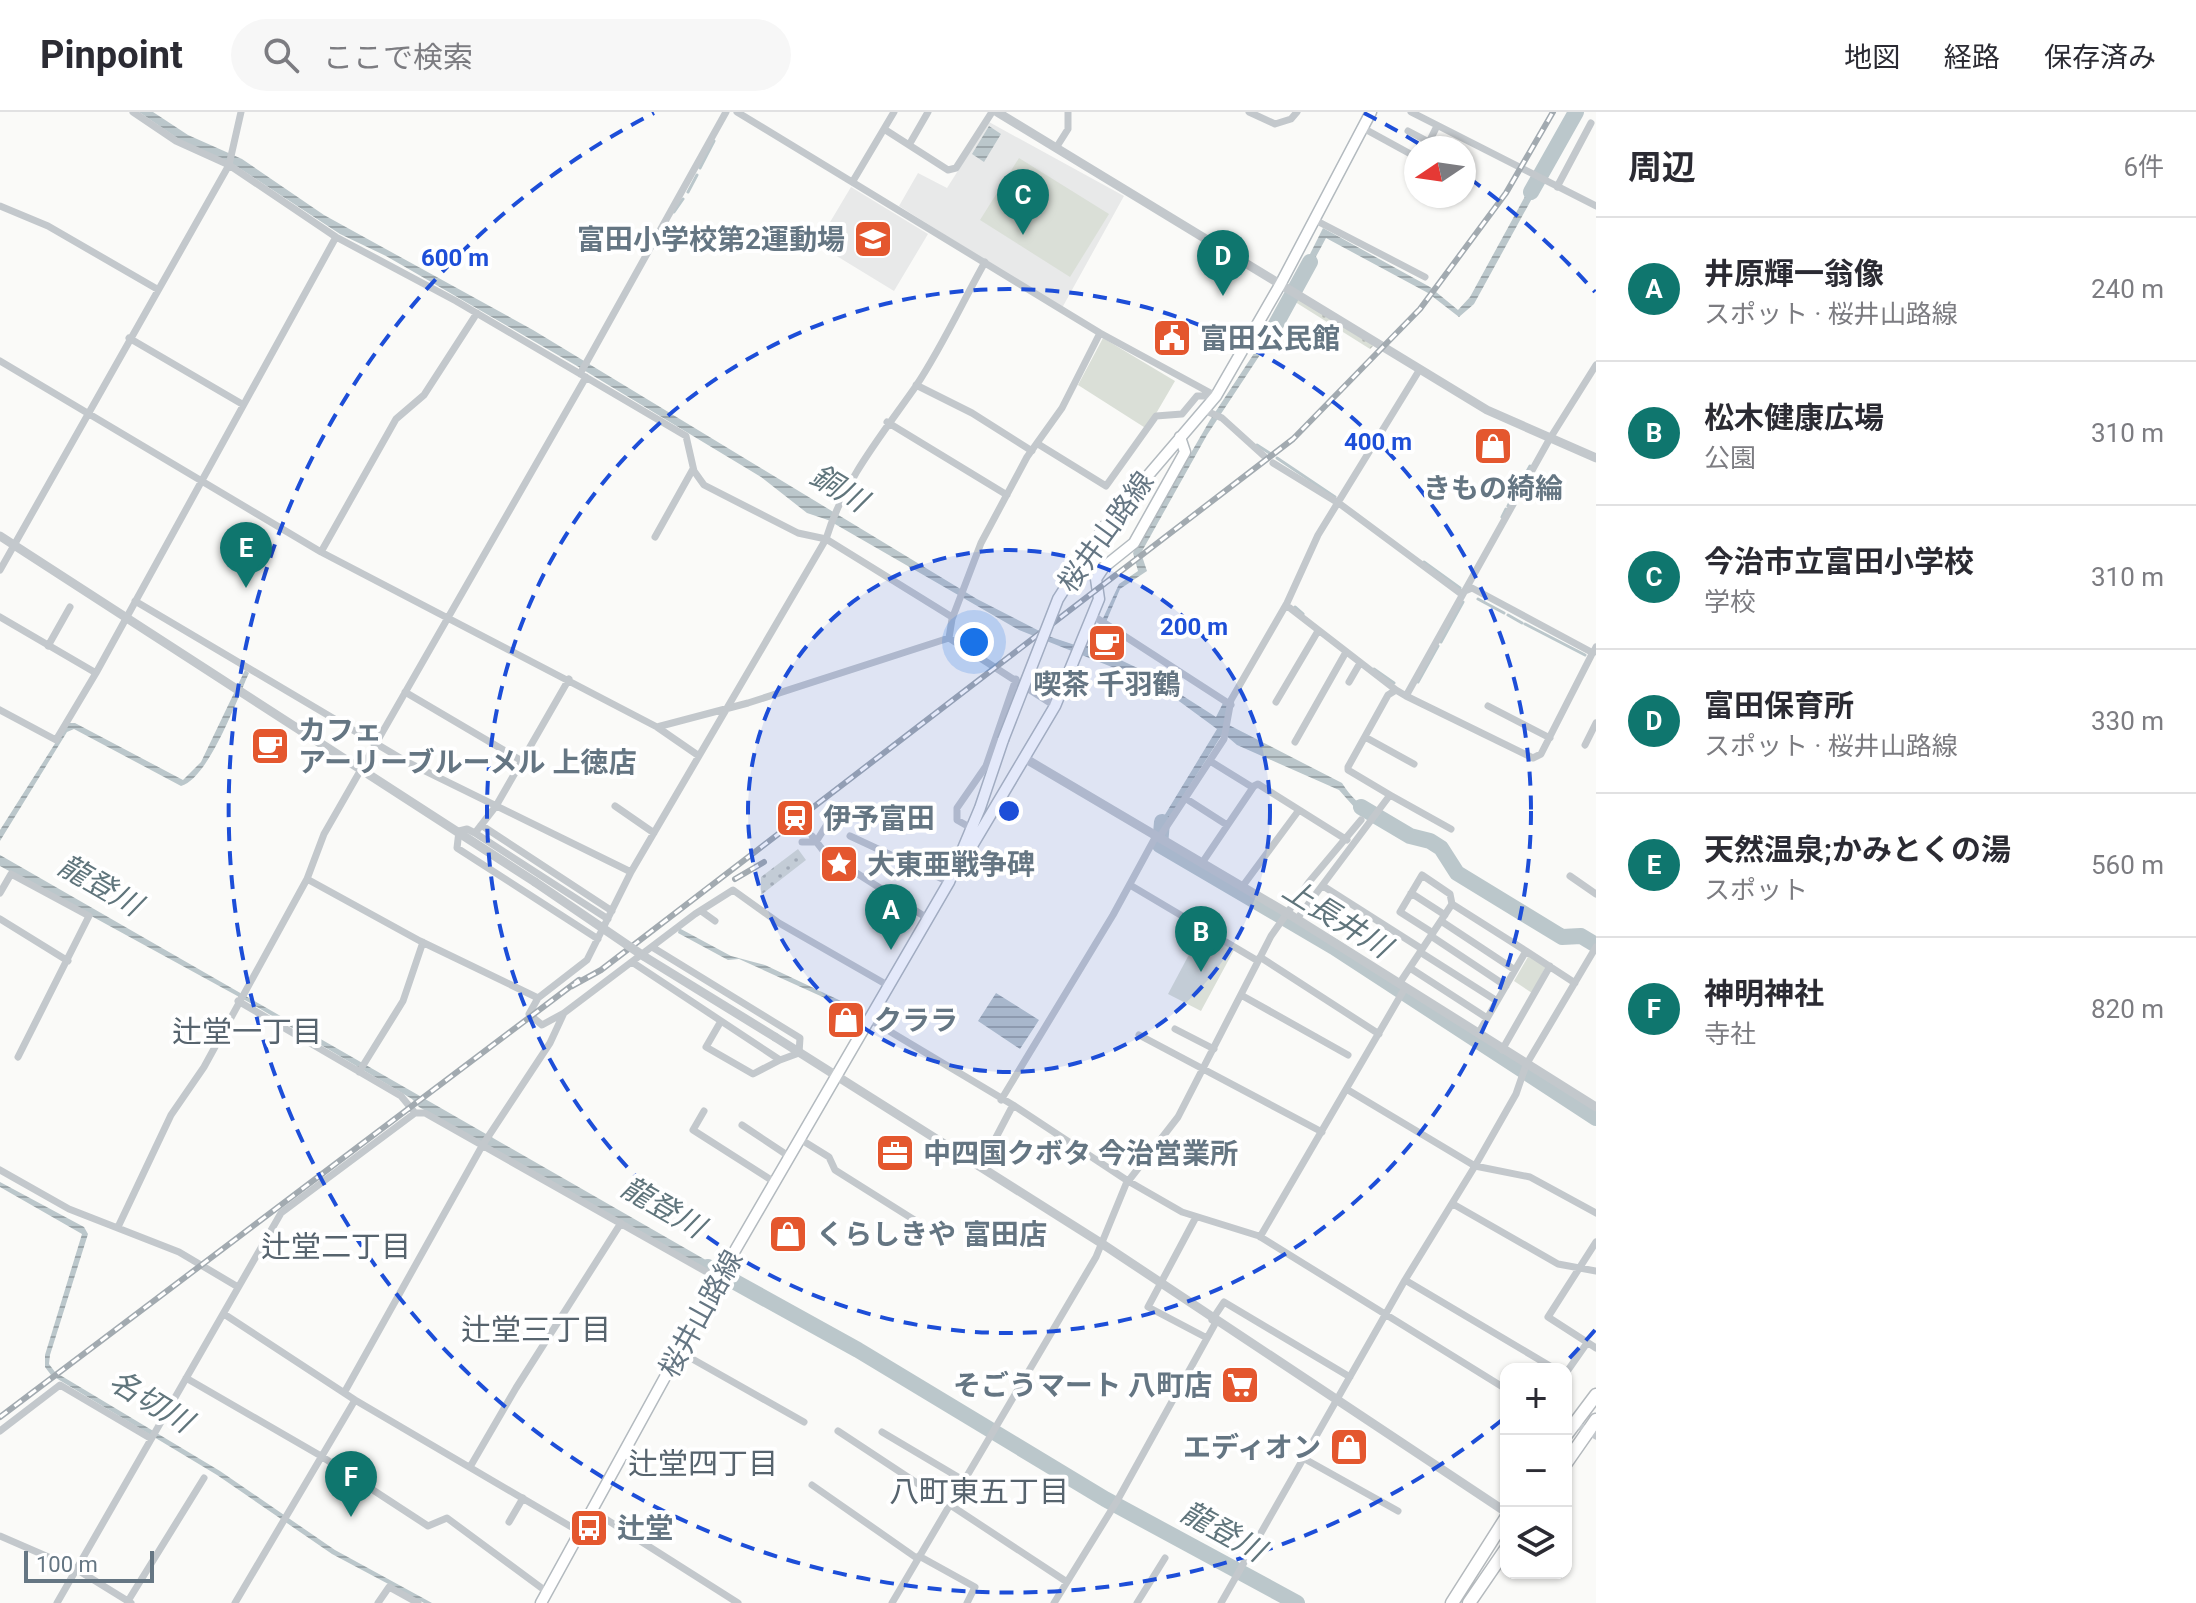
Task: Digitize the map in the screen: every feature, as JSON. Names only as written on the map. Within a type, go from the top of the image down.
[{"type":"highway","points":[[1572,1418],[1596,1395]]},
{"type":"highway","points":[[1572,1456],[1592,1434],[1596,1420]]},
{"type":"highway","points":[[1452,1603],[1500,1525]]},
{"type":"highway","points":[[1469,1603],[1500,1558]]},
{"type":"main road","name":"桜井山路線","points":[[541,1603],[719,1279],[949,882],[1058,599],[1104,527],[1215,397],[1280,285],[1371,112]]},
{"type":"main road","name":"桜井山路線","points":[[958,859],[972,846],[1055,706],[1099,599],[1096,579],[1104,567],[1134,543],[1185,452],[1180,437]]},
{"type":"street","points":[[133,112],[176,141],[229,165],[336,237],[477,313],[686,436],[693,468],[704,485],[798,533],[826,539],[952,617]]},
{"type":"street","points":[[0,570],[87,411],[229,165],[241,112]]},
{"type":"street","points":[[737,112],[1100,333],[1215,397]]},
{"type":"street","points":[[853,181],[894,112]]},
{"type":"street","points":[[909,145],[928,112]]},
{"type":"street","points":[[884,129],[948,170],[956,168],[994,112],[1487,410],[1549,440],[1596,458]]},
{"type":"street","points":[[1056,148],[1068,129],[1068,112]]},
{"type":"street","points":[[1249,112],[1275,124],[1291,119],[1297,112]]},
{"type":"street","points":[[1411,112],[1596,206]]},
{"type":"street","points":[[118,1227],[171,1115],[204,1067],[307,879],[324,834],[583,376],[723,113]]},
{"type":"street","points":[[1557,187],[1591,123]]},
{"type":"street","points":[[1408,131],[1429,142],[1437,126]]},
{"type":"street","points":[[1363,128],[1404,150]]},
{"type":"street","points":[[0,206],[48,226],[157,289]]},
{"type":"street","points":[[1315,220],[1425,277]]},
{"type":"street","points":[[0,710],[56,740],[336,237]]},
{"type":"street","points":[[889,986],[779,923],[733,890],[564,1013],[542,1025],[529,1014],[538,998],[587,960],[631,872],[826,539],[838,501],[887,422],[916,385],[985,262]]},
{"type":"street","points":[[321,552],[396,419],[424,395],[477,313]]},
{"type":"street","points":[[949,638],[952,617],[981,543],[1032,451],[1062,408],[1100,333]]},
{"type":"street","points":[[129,338],[242,404]]},
{"type":"street","points":[[0,361],[321,552],[569,679],[657,727],[699,756]]},
{"type":"street","points":[[1406,696],[1549,440],[1592,378],[1596,365]]},
{"type":"street","points":[[1001,1100],[1158,837],[1224,739],[1231,705],[1286,605],[1318,535],[1340,504],[1420,369]]},
{"type":"street","points":[[916,385],[972,413],[1032,451]]},
{"type":"street","points":[[1038,444],[1106,486],[1156,416],[1182,414],[1197,396],[1204,393],[1215,397]]},
{"type":"street","points":[[1204,410],[1222,418],[1264,456]]},
{"type":"street","points":[[887,422],[1007,495]]},
{"type":"street","points":[[1273,463],[1340,504],[1460,593],[1472,588],[1594,650],[1541,754],[1533,758],[1396,690],[1286,605]]},
{"type":"street","points":[[655,537],[693,468]]},
{"type":"street","points":[[0,536],[459,831],[645,957],[1101,1243],[1500,1511]]},
{"type":"street","points":[[135,601],[407,762],[631,872]]},
{"type":"street","points":[[48,646],[70,607]]},
{"type":"street","points":[[1092,615],[1231,705]]},
{"type":"street","points":[[0,617],[96,673]]},
{"type":"street","points":[[1276,702],[1318,631]]},
{"type":"street","points":[[657,727],[727,709],[949,638],[1055,706]]},
{"type":"street","points":[[1295,742],[1346,652]]},
{"type":"street","points":[[1349,682],[1360,663]]},
{"type":"street","points":[[475,833],[496,806],[569,679]]},
{"type":"street","points":[[971,828],[957,820],[957,808],[986,766],[1016,679]]},
{"type":"street","points":[[1396,690],[1388,695],[1348,770],[1451,829]]},
{"type":"street","points":[[405,692],[522,761]]},
{"type":"street","points":[[1488,706],[1550,738]]},
{"type":"street","points":[[1585,745],[1596,723]]},
{"type":"street","points":[[1365,737],[1414,764]]},
{"type":"street","points":[[1026,759],[1297,919],[1596,1107]]},
{"type":"street","points":[[1210,761],[1254,786],[1258,784],[1347,840]]},
{"type":"street","points":[[1202,863],[1254,786]]},
{"type":"street","points":[[1297,919],[1390,795]]},
{"type":"street","points":[[1185,798],[1227,825]]},
{"type":"street","points":[[615,806],[654,833]]},
{"type":"street","points":[[1242,887],[1299,810]]},
{"type":"street","points":[[892,1603],[1101,1243],[1128,1181],[1178,1117],[1286,913],[1361,820]]},
{"type":"street","points":[[802,842],[814,839],[829,821]]},
{"type":"street","points":[[481,825],[610,915]]},
{"type":"street","points":[[459,831],[467,829],[475,833],[610,915]]},
{"type":"street","points":[[459,831],[457,848],[598,939]]},
{"type":"street","points":[[850,836],[949,882]]},
{"type":"street","points":[[814,839],[825,853],[927,918]]},
{"type":"street","points":[[0,893],[11,874],[89,916],[18,1057]]},
{"type":"street","points":[[1260,1237],[1348,1090],[1410,968],[1432,935],[1452,904],[1450,894],[1422,875],[1400,912],[1432,935],[1506,986]]},
{"type":"street","points":[[1570,876],[1596,894]]},
{"type":"street","points":[[307,879],[423,942],[538,998]]},
{"type":"street","points":[[1130,885],[1259,959],[1379,1034]]},
{"type":"street","points":[[1323,886],[1497,1001]]},
{"type":"street","points":[[1411,893],[1515,970]]},
{"type":"street","points":[[1452,904],[1575,983]]},
{"type":"street","points":[[701,911],[715,921]]},
{"type":"street","points":[[0,919],[68,961]]},
{"type":"street","points":[[359,1072],[403,1001],[423,942]]},
{"type":"street","points":[[1468,960],[1477,944]]},
{"type":"street","points":[[652,947],[800,1038],[799,1053]]},
{"type":"street","points":[[1221,1603],[1384,1316],[1475,1166],[1516,1094],[1526,1065],[1595,950]]},
{"type":"street","points":[[1478,1034],[1526,951]]},
{"type":"street","points":[[632,962],[780,1060]]},
{"type":"street","points":[[1502,1050],[1550,966]]},
{"type":"street","points":[[1410,968],[1487,1018]]},
{"type":"street","points":[[1241,995],[1348,1055]]},
{"type":"street","points":[[238,1001],[401,1096],[415,1113]]},
{"type":"street","points":[[344,1393],[482,1146],[550,1043],[564,1013]]},
{"type":"street","points":[[869,1019],[1013,1105],[1128,1181],[1196,1217],[1260,1237],[1500,1385]]},
{"type":"street","points":[[721,1021],[706,1047],[753,1074],[799,1053]]},
{"type":"street","points":[[1175,1029],[1214,1049]]},
{"type":"street","points":[[1139,1035],[1322,1132]]},
{"type":"street","points":[[1348,1090],[1475,1166],[1530,1177],[1596,1213]]},
{"type":"street","points":[[981,1166],[1013,1105]]},
{"type":"street","points":[[704,1111],[693,1130],[776,1183]]},
{"type":"street","points":[[57,1603],[281,1213],[415,1113],[425,1113],[719,1279]]},
{"type":"street","points":[[742,1125],[790,1157]]},
{"type":"street","points":[[800,1139],[829,1157],[835,1170],[916,1221]]},
{"type":"street","points":[[0,1170],[69,1209],[179,1252],[238,1287]]},
{"type":"street","points":[[1453,1204],[1558,1264],[1596,1271]]},
{"type":"street","points":[[1196,1217],[1159,1283],[1150,1310],[1207,1338]]},
{"type":"street","points":[[470,1467],[509,1398],[621,1223]]},
{"type":"street","points":[[1596,1242],[1548,1317],[1596,1348]]},
{"type":"street","points":[[1405,1280],[1545,1363]]},
{"type":"street","points":[[1054,1603],[1117,1501],[1224,1302],[1350,1377]]},
{"type":"street","points":[[224,1314],[355,1400],[580,1532]]},
{"type":"street","points":[[1572,1364],[1587,1343]]},
{"type":"street","points":[[680,1352],[804,1422]]},
{"type":"street","points":[[186,1378],[321,1456],[428,1526],[447,1518],[547,1592]]},
{"type":"street","points":[[0,1431],[60,1385],[150,1438]]},
{"type":"street","points":[[235,1603],[355,1400]]},
{"type":"street","points":[[1572,1421],[1592,1434]]},
{"type":"street","points":[[838,1431],[1067,1582]]},
{"type":"street","points":[[882,1432],[963,1480]]},
{"type":"street","points":[[1303,1458],[1398,1511]]},
{"type":"street","points":[[0,1536],[76,1569],[130,1602],[204,1478]]},
{"type":"street","points":[[812,1485],[918,1557],[975,1587],[967,1603]]},
{"type":"street","points":[[509,1522],[523,1498]]},
{"type":"street","points":[[593,1511],[738,1603]]},
{"type":"street","points":[[1137,1603],[1165,1558]]},
{"type":"street","points":[[378,1603],[389,1587],[418,1603]]},
{"type":"shaded area","points":[[139,112],[153,112],[188,135],[242,159],[324,215],[533,330],[977,599],[1051,637],[1078,646],[1090,646],[1119,584],[1138,571],[1133,553],[1210,420],[1284,308],[1289,311],[1207,435],[1141,553],[1147,571],[1120,589],[1095,648],[1144,671],[1216,717],[1223,703],[1227,706],[1225,723],[1342,783],[1356,800],[1375,809],[1372,816],[1355,808],[1339,790],[1237,745],[1223,733],[1161,831],[1155,831],[1217,729],[1157,685],[1019,630],[828,520],[807,513],[761,477],[577,366],[386,256],[340,234],[236,166],[180,140]]},
{"type":"shaded area","points":[[989,122],[1124,196],[1062,308],[899,206],[918,173],[947,188]]},
{"type":"shaded area","points":[[989,126],[1001,134],[984,162],[972,154]]},
{"type":"shaded area","points":[[1019,158],[1109,214],[1070,277],[980,220]]},
{"type":"shaded area","points":[[1535,178],[1541,182],[1474,304],[1459,317],[1428,293],[1326,238],[1303,281],[1298,278],[1323,228],[1430,287],[1458,310],[1470,297]]},
{"type":"shaded area","name":"富田小学校第2運動場","points":[[851,187],[928,234],[894,291],[817,244]]},
{"type":"shaded area","points":[[1294,295],[1375,344],[1370,349],[1292,300]]},
{"type":"shaded area","points":[[1103,338],[1175,381],[1147,429],[1078,385]]},
{"type":"shaded area","points":[[245,670],[249,673],[221,736],[202,769],[191,780],[181,786],[74,729],[67,732],[0,841],[0,830],[68,723],[75,723],[183,780],[201,762]]},
{"type":"shaded area","points":[[798,849],[806,860],[761,895],[761,877]]},
{"type":"shaded area","points":[[0,855],[718,1267],[714,1274],[419,1107],[412,1099],[252,1004],[0,866]]},
{"type":"shaded area","points":[[679,928],[731,956],[765,965],[860,1010],[858,1013],[739,959],[728,960],[678,933]]},
{"type":"shaded area","points":[[1202,930],[1234,950],[1201,1011],[1168,994]]},
{"type":"shaded area","points":[[1529,955],[1546,966],[1532,993],[1514,981]]},
{"type":"shaded area","points":[[996,993],[1039,1020],[1020,1049],[978,1021]]},
{"type":"shaded area","points":[[0,1182],[84,1227],[88,1234],[50,1355],[49,1364],[55,1372],[220,1471],[335,1550],[432,1603],[424,1603],[332,1554],[217,1475],[51,1375],[45,1367],[45,1355],[82,1234],[0,1187]]},
{"type":"waterway","points":[[1531,192],[1576,112]]},
{"type":"waterway","points":[[700,168],[714,141]]},
{"type":"waterway","points":[[688,192],[697,175]]},
{"type":"waterway","points":[[674,212],[683,199]]},
{"type":"waterway","name":"銅川","points":[[1275,326],[1310,262]]},
{"type":"waterway","points":[[1257,445],[1271,454]]},
{"type":"waterway","points":[[1277,458],[1335,497]]},
{"type":"waterway","points":[[1524,477],[1530,466]]},
{"type":"waterway","points":[[1508,506],[1521,482]]},
{"type":"waterway","points":[[1502,517],[1506,509]]},
{"type":"waterway","points":[[1424,562],[1460,588]]},
{"type":"waterway","points":[[1478,599],[1504,613]]},
{"type":"waterway","points":[[1441,642],[1463,602]]},
{"type":"waterway","points":[[1295,607],[1303,614]]},
{"type":"waterway","points":[[1508,615],[1522,623]]},
{"type":"waterway","points":[[1525,624],[1585,655]]},
{"type":"waterway","points":[[1418,682],[1438,646]]},
{"type":"waterway","points":[[1374,669],[1394,683]]},
{"type":"waterway","name":"上長井川","points":[[1361,807],[1410,836],[1430,841],[1441,848],[1457,873],[1562,937],[1581,936],[1596,945]]},
{"type":"waterway","name":"上長井川","points":[[1162,822],[1160,845],[1334,947],[1596,1118]]},
{"type":"waterway","name":"龍登川","points":[[708,1267],[858,1350],[1105,1499],[1297,1603]]},
{"type":"railway","points":[[572,986],[601,970],[1293,439],[1420,309],[1506,193],[1553,112]]},
{"type":"railway","points":[[735,879],[764,862]]},
{"type":"railway","points":[[0,1417],[579,980]]},
{"type":"place","name":"今治市立富田小学校","points":[[1023,235]]},
{"type":"place","name":"富田小学校第2運動場","points":[[873,239]]},
{"type":"place","name":"富田保育所","points":[[1223,296]]},
{"type":"place","name":"富田公民館","points":[[1172,338]]},
{"type":"place","name":"きもの綺綸","points":[[1493,446]]},
{"type":"place","name":"天然温泉;かみとくの湯","points":[[246,588]]},
{"type":"place","name":"喫茶 千羽鶴","points":[[1107,643]]},
{"type":"place","name":"カフェ アーリーブルーメル 上徳店","points":[[270,746]]},
{"type":"place","name":"伊予富田","points":[[795,818]]},
{"type":"place","name":"大東亜戦争碑","points":[[839,864]]},
{"type":"place","name":"井原輝一翁像","points":[[891,950]]},
{"type":"place","name":"松木健康広場","points":[[1201,972]]},
{"type":"place","name":"クララ","points":[[846,1020]]},
{"type":"place","name":"中四国クボタ 今治営業所","points":[[895,1153]]},
{"type":"place","name":"くらしきや 富田店","points":[[788,1234]]},
{"type":"place","name":"そごうマート 八町店","points":[[1240,1385]]},
{"type":"place","name":"エディオン","points":[[1349,1447]]},
{"type":"place","name":"神明神社","points":[[351,1517]]},
{"type":"place","name":"辻堂","points":[[589,1528]]},
{"type":"district","name":"辻堂一丁目","points":[[247,1031]]},
{"type":"district","name":"辻堂二丁目","points":[[336,1246]]},
{"type":"district","name":"辻堂三丁目","points":[[536,1329]]},
{"type":"district","name":"辻堂四丁目","points":[[703,1463]]},
{"type":"district","name":"八町東五丁目","points":[[979,1491]]},
{"type":"water label","name":"名切川","points":[[151,1401]]}]
